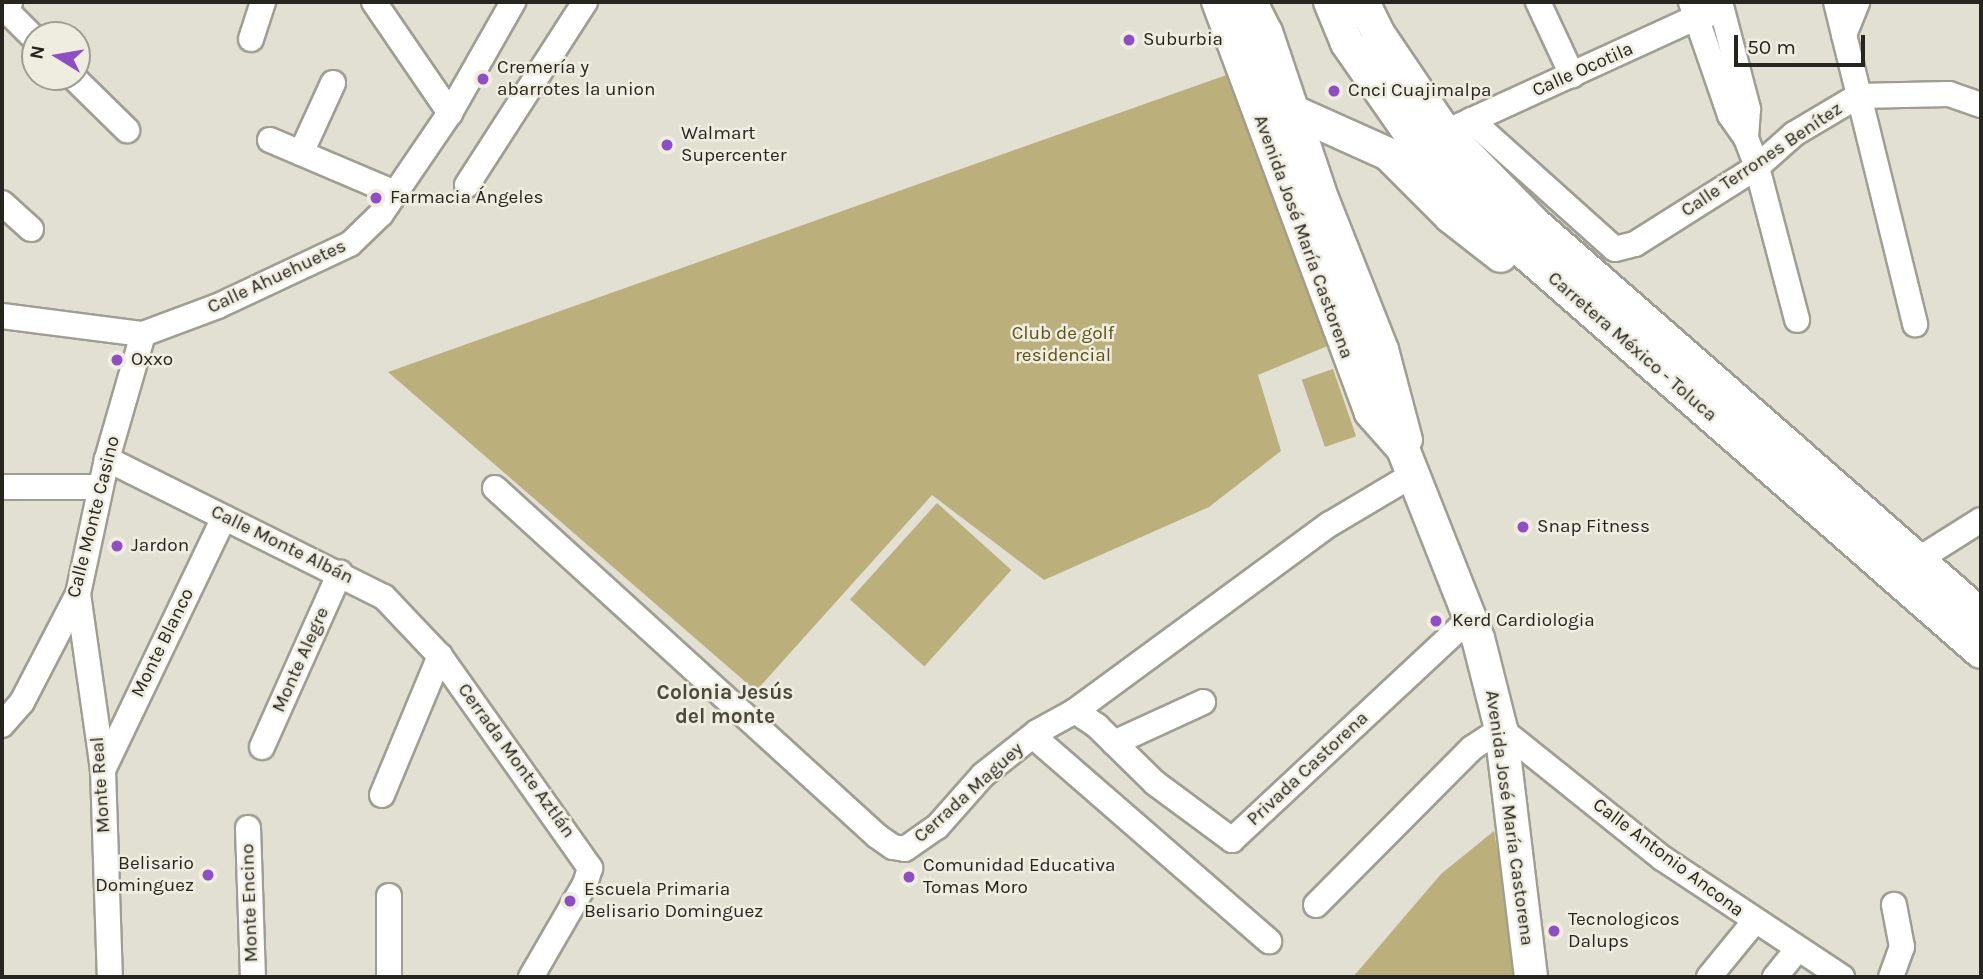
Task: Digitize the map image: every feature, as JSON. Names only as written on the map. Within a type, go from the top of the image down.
[{"type":"main road","name":"Avenida José María Castorena","points":[[1237,2],[1384,401],[1471,617],[1501,729],[1531,977]]},
{"type":"main road","name":"Carretera México - Toluca","points":[[1330,2],[1347,43],[1418,145],[1493,225],[1981,652]]},
{"type":"main road","name":"Carretera México - Toluca","points":[[1363,2],[1378,33],[1458,126],[1535,224],[1981,615]]},
{"type":"main road","points":[[1299,114],[1388,154],[1451,217],[1507,260],[1618,334]]},
{"type":"street","points":[[10,2],[8,12],[21,25]]},
{"type":"street","points":[[250,39],[263,2]]},
{"type":"street","points":[[374,2],[450,113]]},
{"type":"street","name":"Calle Ahuehuetes","points":[[2,316],[143,334],[218,306],[350,244],[395,193],[450,113],[513,2]]},
{"type":"street","points":[[467,185],[585,2]]},
{"type":"street","name":"Avenida José María Castorena","points":[[1214,2],[1367,414],[1412,468]]},
{"type":"street","name":"Avenida José María Castorena","points":[[1255,2],[1270,31],[1386,349],[1410,432],[1412,468]]},
{"type":"street","points":[[1538,2],[1572,75]]},
{"type":"street","points":[[1836,2],[1914,324]]},
{"type":"street","points":[[1844,34],[1857,2]]},
{"type":"street","points":[[1721,6],[1748,109],[1746,138]]},
{"type":"street","name":"Calle Ocotila","points":[[1458,126],[1572,75],[1693,10],[1721,6]]},
{"type":"street","points":[[1693,10],[1730,115],[1746,138],[1757,167],[1797,320]]},
{"type":"street","points":[[301,153],[333,83]]},
{"type":"street","points":[[87,91],[127,130]]},
{"type":"street","points":[[1858,96],[1949,94],[1981,105]]},
{"type":"street","name":"Calle Terrones Benítez","points":[[1458,126],[1606,245],[1615,249],[1635,244],[1757,167],[1794,134],[1858,96]]},
{"type":"street","points":[[270,140],[395,193]]},
{"type":"street","points":[[2,203],[31,229]]},
{"type":"street","name":"Calle Monte Casino","points":[[2,725],[12,697],[78,594],[107,459],[143,334]]},
{"type":"street","name":"Calle Monte Albán","points":[[107,459],[340,573],[391,603],[440,656]]},
{"type":"street","name":"Cerrada Maguey","points":[[495,488],[893,847],[905,849],[937,827],[983,775],[1033,736],[1075,711],[1330,524],[1412,468]]},
{"type":"street","points":[[2,487],[100,487]]},
{"type":"street","name":"Monte Blanco","points":[[103,770],[224,517]]},
{"type":"street","points":[[1919,559],[1981,520]]},
{"type":"street","name":"Monte Alegre","points":[[262,747],[340,573]]},
{"type":"street","name":"Monte Real","points":[[78,594],[103,770],[110,977]]},
{"type":"street","name":"Privada Castorena","points":[[1075,711],[1114,743],[1155,783],[1232,840],[1471,617]]},
{"type":"street","points":[[382,795],[440,656]]},
{"type":"street","name":"Cerrada Monte Aztlán","points":[[440,656],[590,868],[585,884],[531,977]]},
{"type":"street","points":[[1114,743],[1203,702]]},
{"type":"street","points":[[1315,905],[1472,748],[1501,729]]},
{"type":"street","name":"Calle Antonio Ancona","points":[[1501,729],[1662,858],[1754,922],[1800,946],[1842,977]]},
{"type":"street","points":[[1033,736],[1269,941]]},
{"type":"street","name":"Monte Encino","points":[[248,828],[253,977]]},
{"type":"street","points":[[389,895],[389,977]]},
{"type":"street","points":[[1891,977],[1902,947],[1894,905]]},
{"type":"street","points":[[1709,977],[1754,922]]},
{"type":"street","points":[[1775,977],[1792,956]]},
{"type":"green space","name":"Club de golf residencial","points":[[1235,72],[1337,342],[1258,375],[1281,451],[1209,507],[1044,580],[932,495],[756,691],[388,372]]},
{"type":"green space","points":[[1333,369],[1356,436],[1325,447],[1302,380]]},
{"type":"green space","points":[[937,503],[1011,570],[924,667],[850,600]]},
{"type":"green space","points":[[1494,831],[1520,977],[1353,977],[1441,874]]},
{"type":"place","name":"Suburbia","points":[[1129,40]]},
{"type":"place","name":"Cremería y abarrotes la union","points":[[483,79]]},
{"type":"place","name":"Cnci Cuajimalpa","points":[[1334,91]]},
{"type":"place","name":"Walmart Supercenter","points":[[667,145]]},
{"type":"place","name":"Farmacia Ángeles","points":[[376,198]]},
{"type":"place","name":"Oxxo","points":[[117,360]]},
{"type":"place","name":"Snap Fitness","points":[[1523,527]]},
{"type":"place","name":"Jardon","points":[[117,546]]},
{"type":"place","name":"Kerd Cardiologia","points":[[1436,621]]},
{"type":"place","name":"Belisario Dominguez","points":[[208,875]]},
{"type":"place","name":"Comunidad Educativa Tomas Moro","points":[[909,877]]},
{"type":"place","name":"Escuela Primaria Belisario Dominguez","points":[[570,901]]},
{"type":"place","name":"Tecnologicos Dalups","points":[[1554,931]]},
{"type":"district","name":"Colonia Jesús del monte","points":[[725,704]]}]
